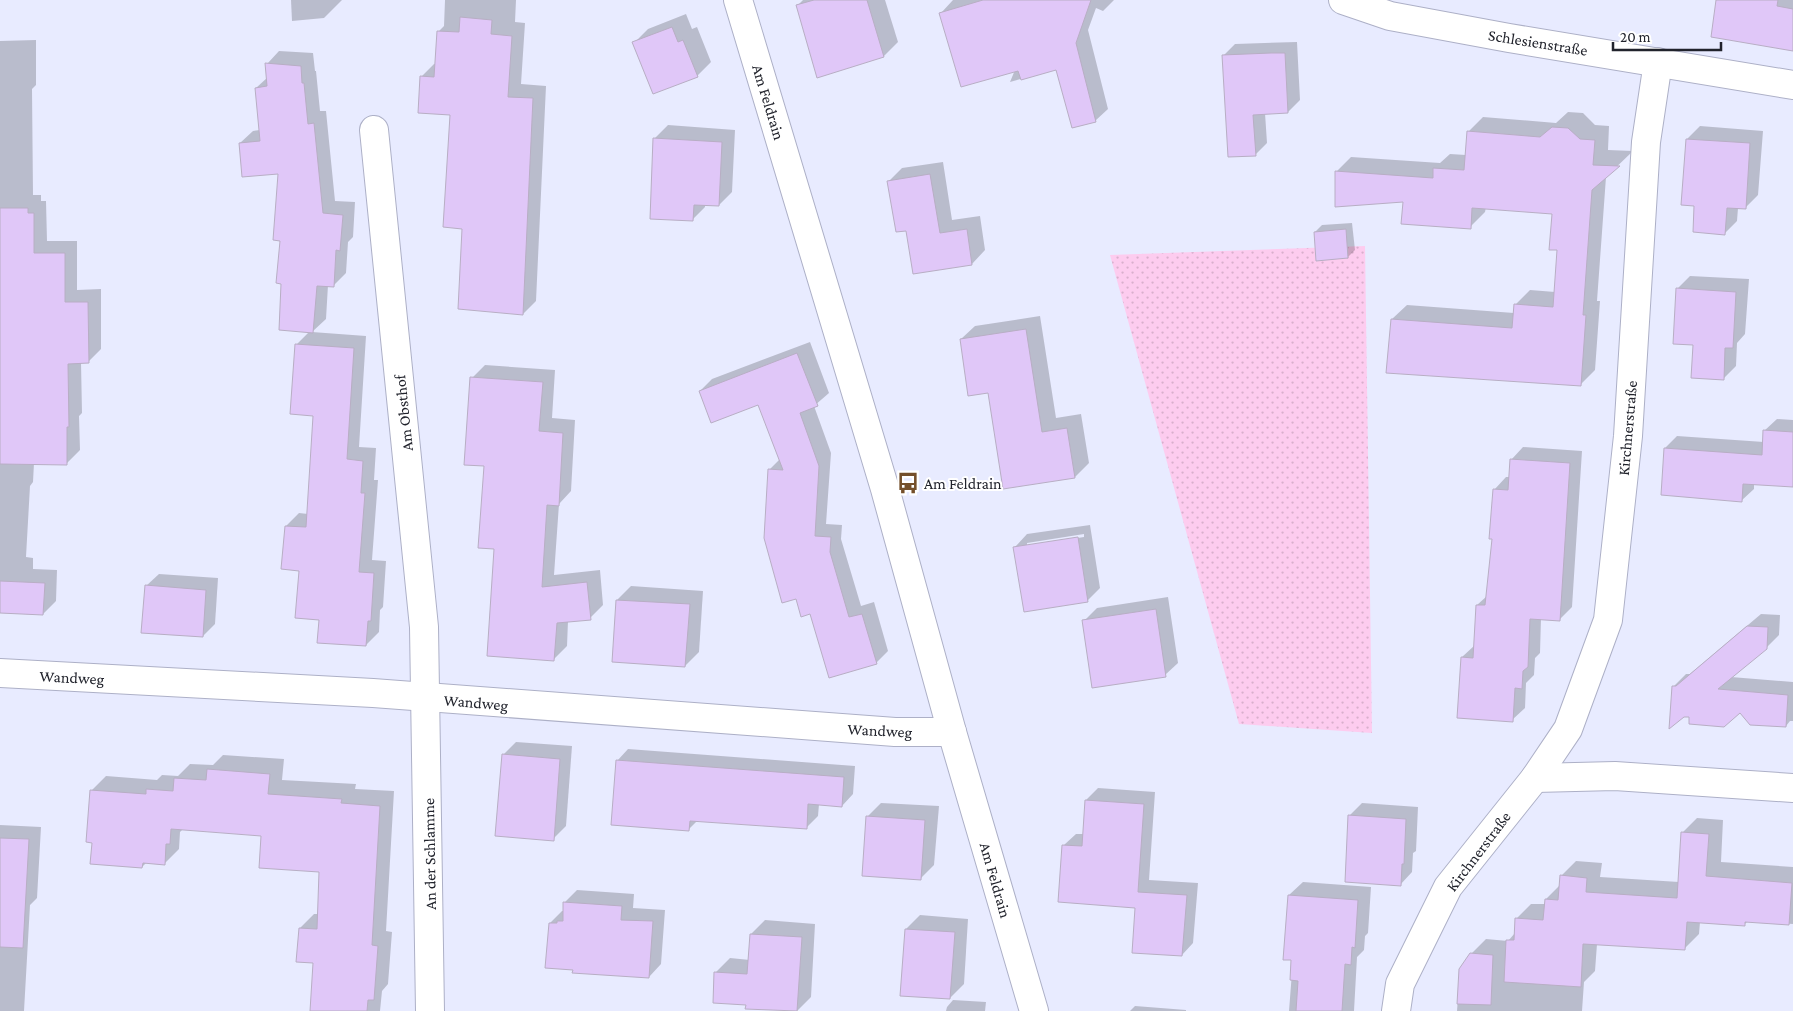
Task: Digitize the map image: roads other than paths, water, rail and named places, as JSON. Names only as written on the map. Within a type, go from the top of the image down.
[{"type":"street","name":"Am Feldrain","points":[[738,0],[882,480],[952,732],[1034,1011]]},
{"type":"street","name":"Schlesienstraße","points":[[1344,0],[1390,16],[1509,38],[1793,85]]},
{"type":"street","name":"Kirchnerstraße","points":[[1396,1011],[1400,984],[1448,887],[1535,778],[1568,729],[1608,620],[1628,436],[1646,142],[1658,62]]},
{"type":"street","name":"Am Obsthof","points":[[374,130],[424,627],[426,697]]},
{"type":"street","name":"Wandweg","points":[[0,674],[426,697],[895,732],[952,732]]},
{"type":"street","name":"An der Schlamme","points":[[426,697],[430,1011]]},
{"type":"street","points":[[1535,778],[1615,776],[1793,788]]},
{"type":"place","name":"Am Feldrain","points":[[908,483]]}]
